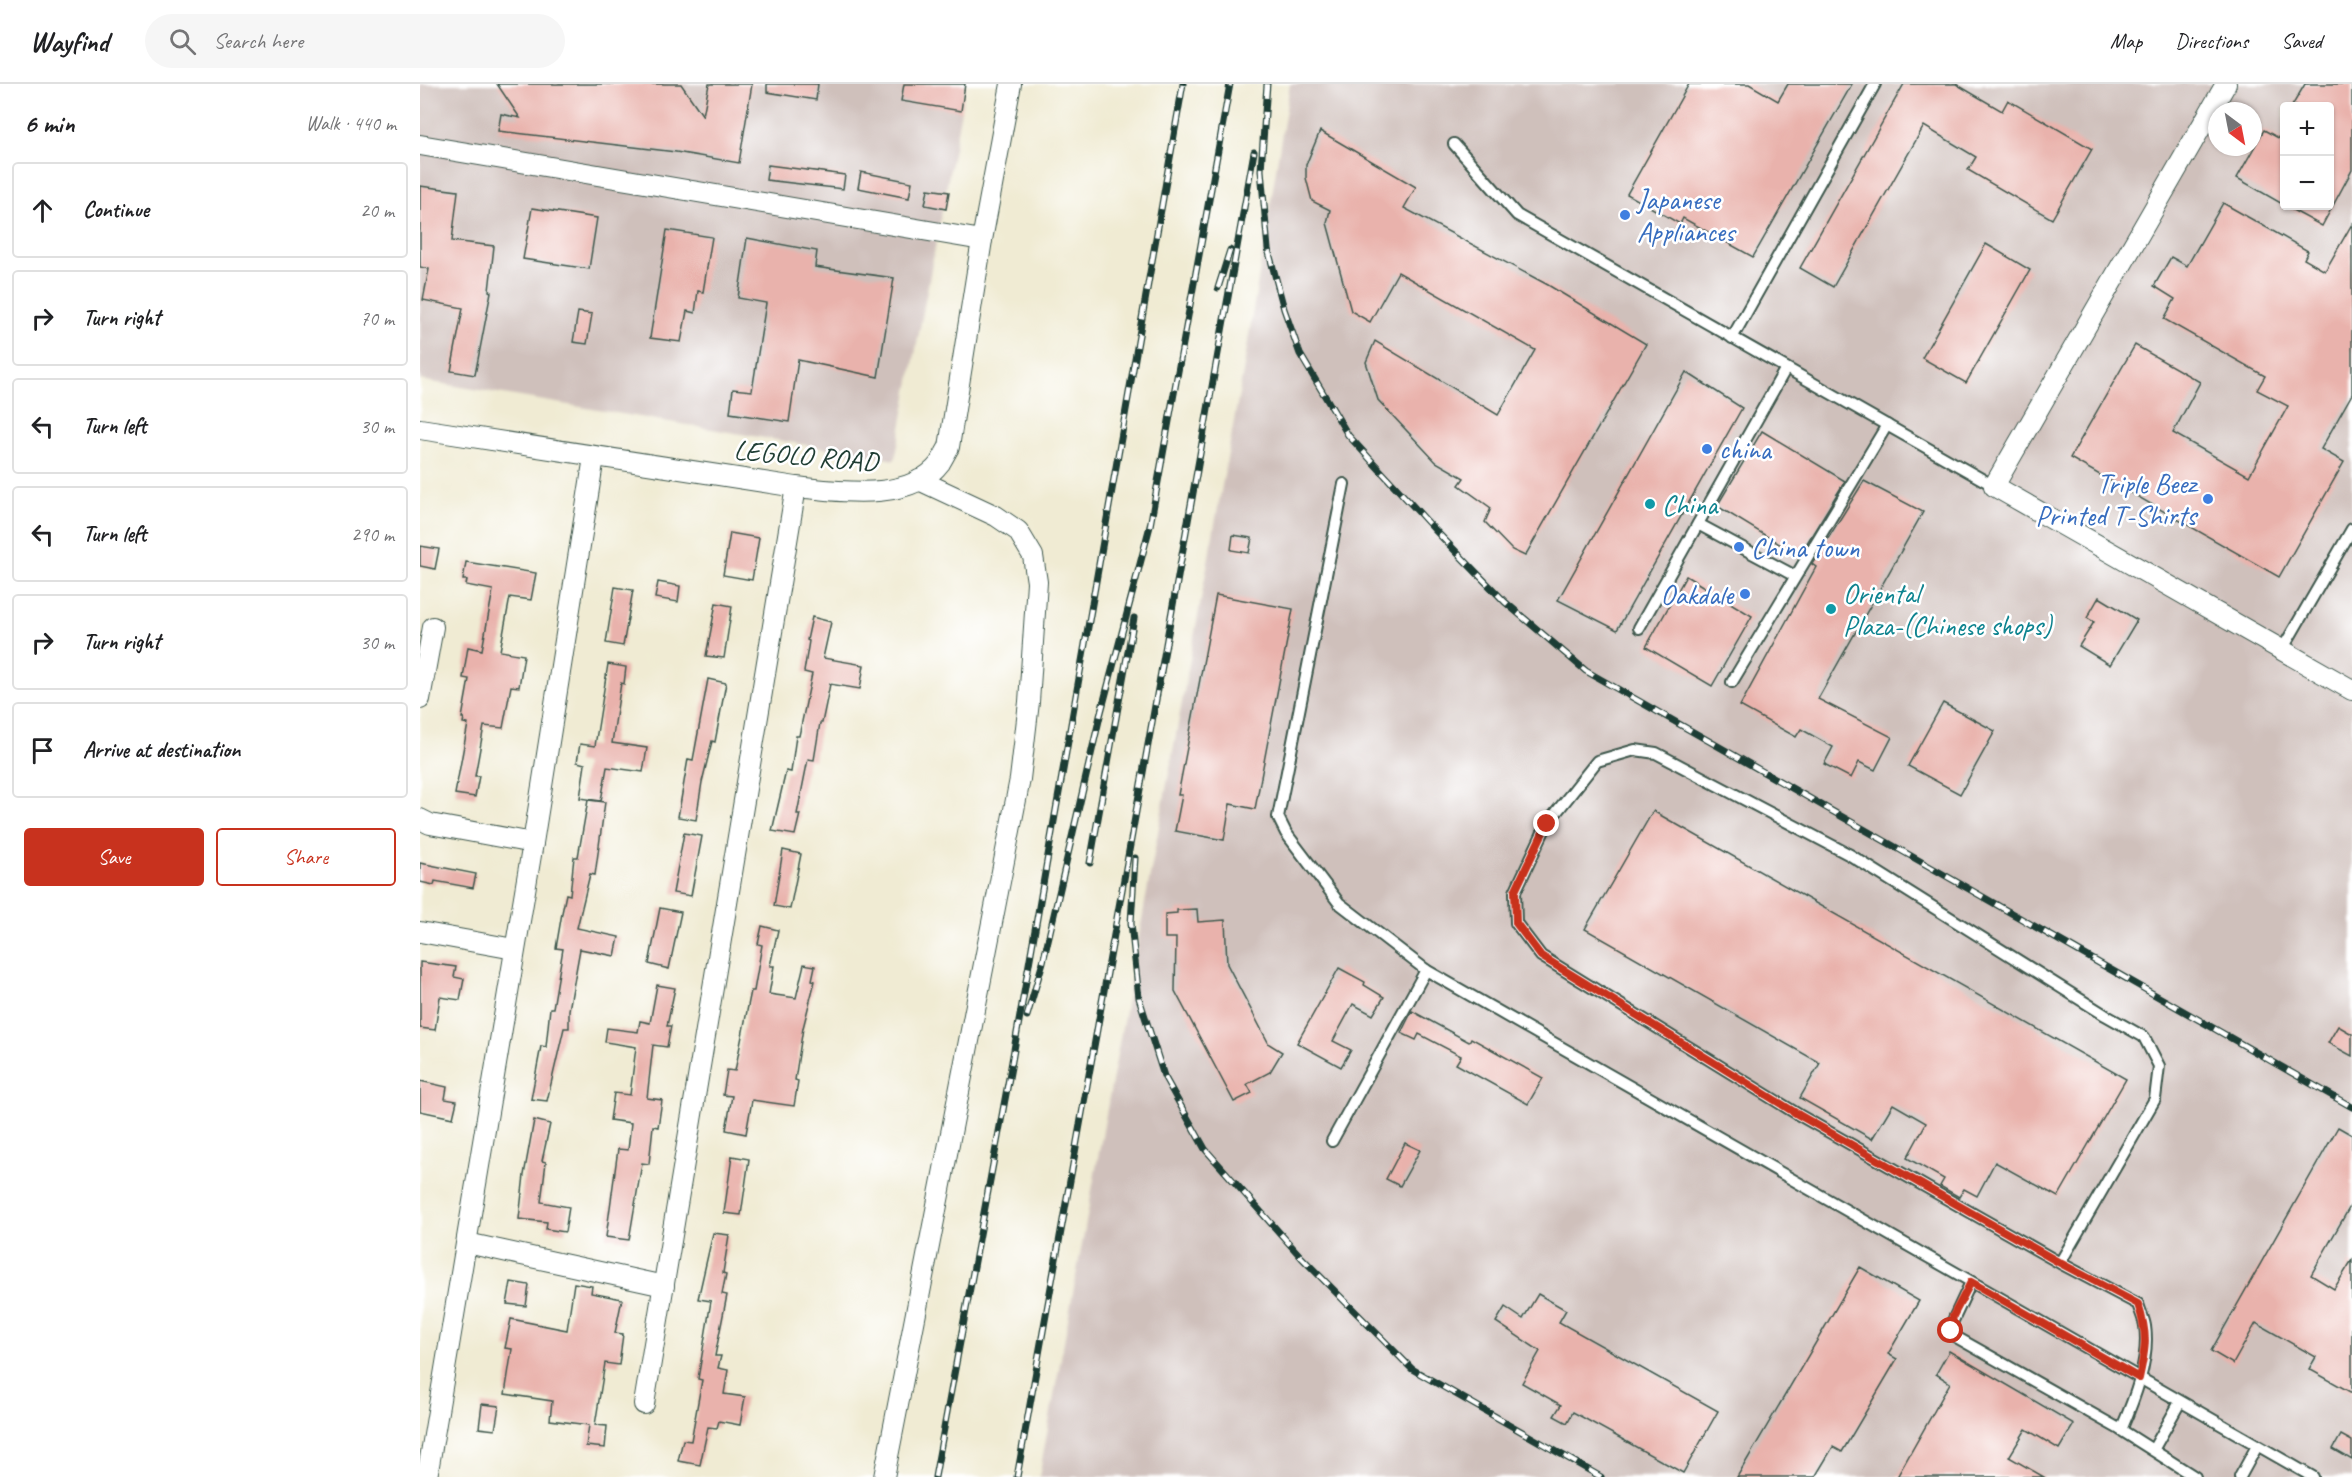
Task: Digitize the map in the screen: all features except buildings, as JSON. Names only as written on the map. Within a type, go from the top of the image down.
[{"type":"street","name":"LEGOLO ROAD","points":[[420,429],[796,487],[849,492],[892,490],[919,480],[939,465],[949,447],[982,240],[1011,84]]},
{"type":"street","points":[[2226,84],[1994,486],[2352,690]]},
{"type":"street","points":[[420,145],[982,240]]},
{"type":"street","points":[[427,1477],[533,843],[594,457]]},
{"type":"street","points":[[884,1477],[1020,779],[1029,702],[1037,582],[1033,556],[1018,531],[996,516],[919,480]]},
{"type":"street","points":[[644,1404],[796,487]]},
{"type":"street","points":[[420,699],[433,627]]},
{"type":"street","points":[[420,819],[430,824],[533,843]]},
{"type":"street","points":[[420,932],[514,949]]},
{"type":"street","points":[[467,1244],[664,1286]]},
{"type":"lane","points":[[1732,338],[1875,84]]},
{"type":"lane","points":[[1454,144],[1517,215],[1994,486]]},
{"type":"lane","points":[[1639,628],[1786,368]]},
{"type":"lane","points":[[1732,682],[1887,425]]},
{"type":"lane","points":[[1344,484],[1278,817],[1286,833],[1339,903],[1426,970],[2313,1477]]},
{"type":"lane","points":[[1698,524],[1796,576]]},
{"type":"lane","points":[[2282,650],[2352,529]]},
{"type":"lane","points":[[2060,1263],[2156,1099],[2159,1066],[2144,1037],[2105,1015],[1850,855],[1656,753],[1635,750],[1597,761],[1547,824],[1515,891],[1516,923],[1541,956],[1799,1115],[2060,1263],[2138,1304],[2145,1325],[2146,1344],[2139,1378],[2121,1430]]},
{"type":"lane","points":[[1332,1141],[1426,970]]},
{"type":"lane","points":[[1971,1282],[1951,1325],[1951,1331],[1956,1337],[2121,1430],[2195,1477]]},
{"type":"lane","points":[[2153,1450],[2180,1402]]},
{"type":"lane","points":[[2240,1477],[2257,1446]]},
{"type":"shaded area","points":[[420,84],[966,84],[895,460],[420,380]]},
{"type":"shaded area","points":[[1290,84],[2352,84],[2352,1477],[1039,1477],[1243,372]]},
{"type":"railway","points":[[935,1477],[1011,1067],[1183,84]]},
{"type":"railway","points":[[1027,1016],[1043,962],[1100,716],[1150,526],[1230,84]]},
{"type":"railway","points":[[1267,84],[1261,170],[1268,249],[1284,309],[1300,354],[1348,435],[1505,602],[1586,671],[2352,1107]]},
{"type":"railway","points":[[1017,1477],[1254,152]]},
{"type":"railway","points":[[1218,288],[1230,250]]},
{"type":"railway","points":[[1090,863],[1134,618]]},
{"type":"railway","points":[[1135,858],[1131,923],[1139,998],[1164,1076],[1205,1149],[1302,1258],[1412,1369],[1601,1477]]},
{"type":"place","name":"Japanese Appliances","points":[[1625,215]]},
{"type":"place","name":"china","points":[[1707,449]]},
{"type":"place","name":"Triple Beez Printed T-Shirts","points":[[2208,499]]},
{"type":"place","name":"China","points":[[1650,504]]},
{"type":"place","name":"China town","points":[[1739,547]]},
{"type":"place","name":"Oakdale","points":[[1745,594]]},
{"type":"place","name":"Oriental Plaza-(Chinese shops)","points":[[1831,609]]},
{"type":"route","points":[[1547,824],[1515,891],[1516,923],[1541,956],[1799,1115],[2060,1263],[2138,1304],[2145,1325],[2146,1344],[2139,1378],[1971,1282],[1953,1316],[1951,1331]]}]
